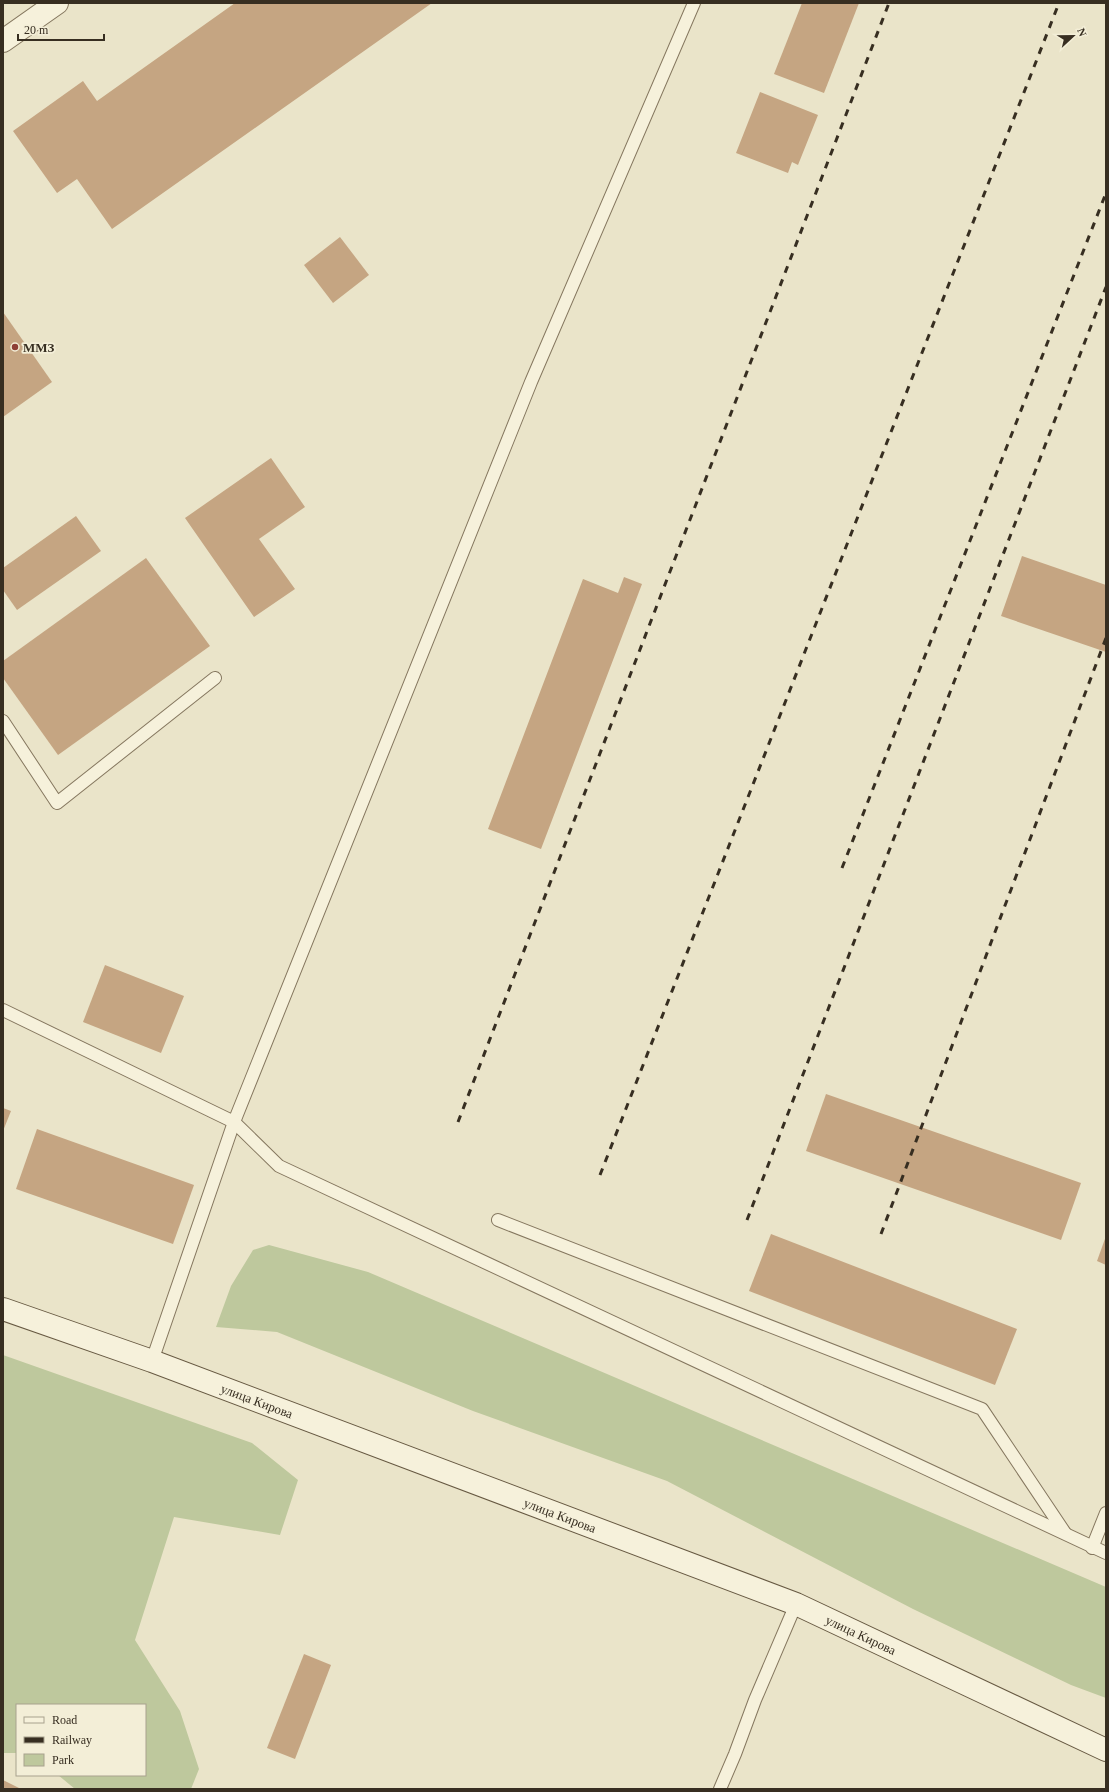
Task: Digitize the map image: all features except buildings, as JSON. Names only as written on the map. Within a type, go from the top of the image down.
[{"type":"main road","points":[[3,41],[57,3]]},
{"type":"main road","name":"улица Кирова","points":[[3,1309],[152,1361],[796,1604],[1106,1750]]},
{"type":"lane","points":[[152,1361],[234,1122],[532,382],[694,3]]},
{"type":"lane","points":[[3,722],[57,803],[215,678]]},
{"type":"lane","points":[[3,1010],[234,1122],[280,1166],[1066,1534],[1092,1548],[1106,1553]]},
{"type":"lane","points":[[498,1220],[982,1409],[1066,1534]]},
{"type":"lane","points":[[1092,1548],[1106,1513]]},
{"type":"lane","points":[[720,1789],[755,1700],[796,1604]]},
{"type":"green space","points":[[269,1245],[368,1272],[1106,1587],[1106,1698],[1071,1685],[913,1609],[667,1481],[473,1411],[277,1332],[216,1327],[231,1286],[253,1250]]},
{"type":"green space","points":[[3,1355],[252,1443],[298,1480],[280,1535],[174,1517],[135,1640],[180,1711],[199,1769],[191,1789],[75,1789],[59,1776],[146,1776],[146,1704],[16,1704],[16,1753],[3,1753]]},
{"type":"railway","points":[[458,1122],[889,3]]},
{"type":"railway","points":[[600,1175],[1059,3]]},
{"type":"railway","points":[[842,868],[1106,193]]},
{"type":"railway","points":[[747,1220],[1106,287]]},
{"type":"railway","points":[[881,1234],[1106,638]]},
{"type":"place","name":"ММЗ","points":[[15,347]]}]
